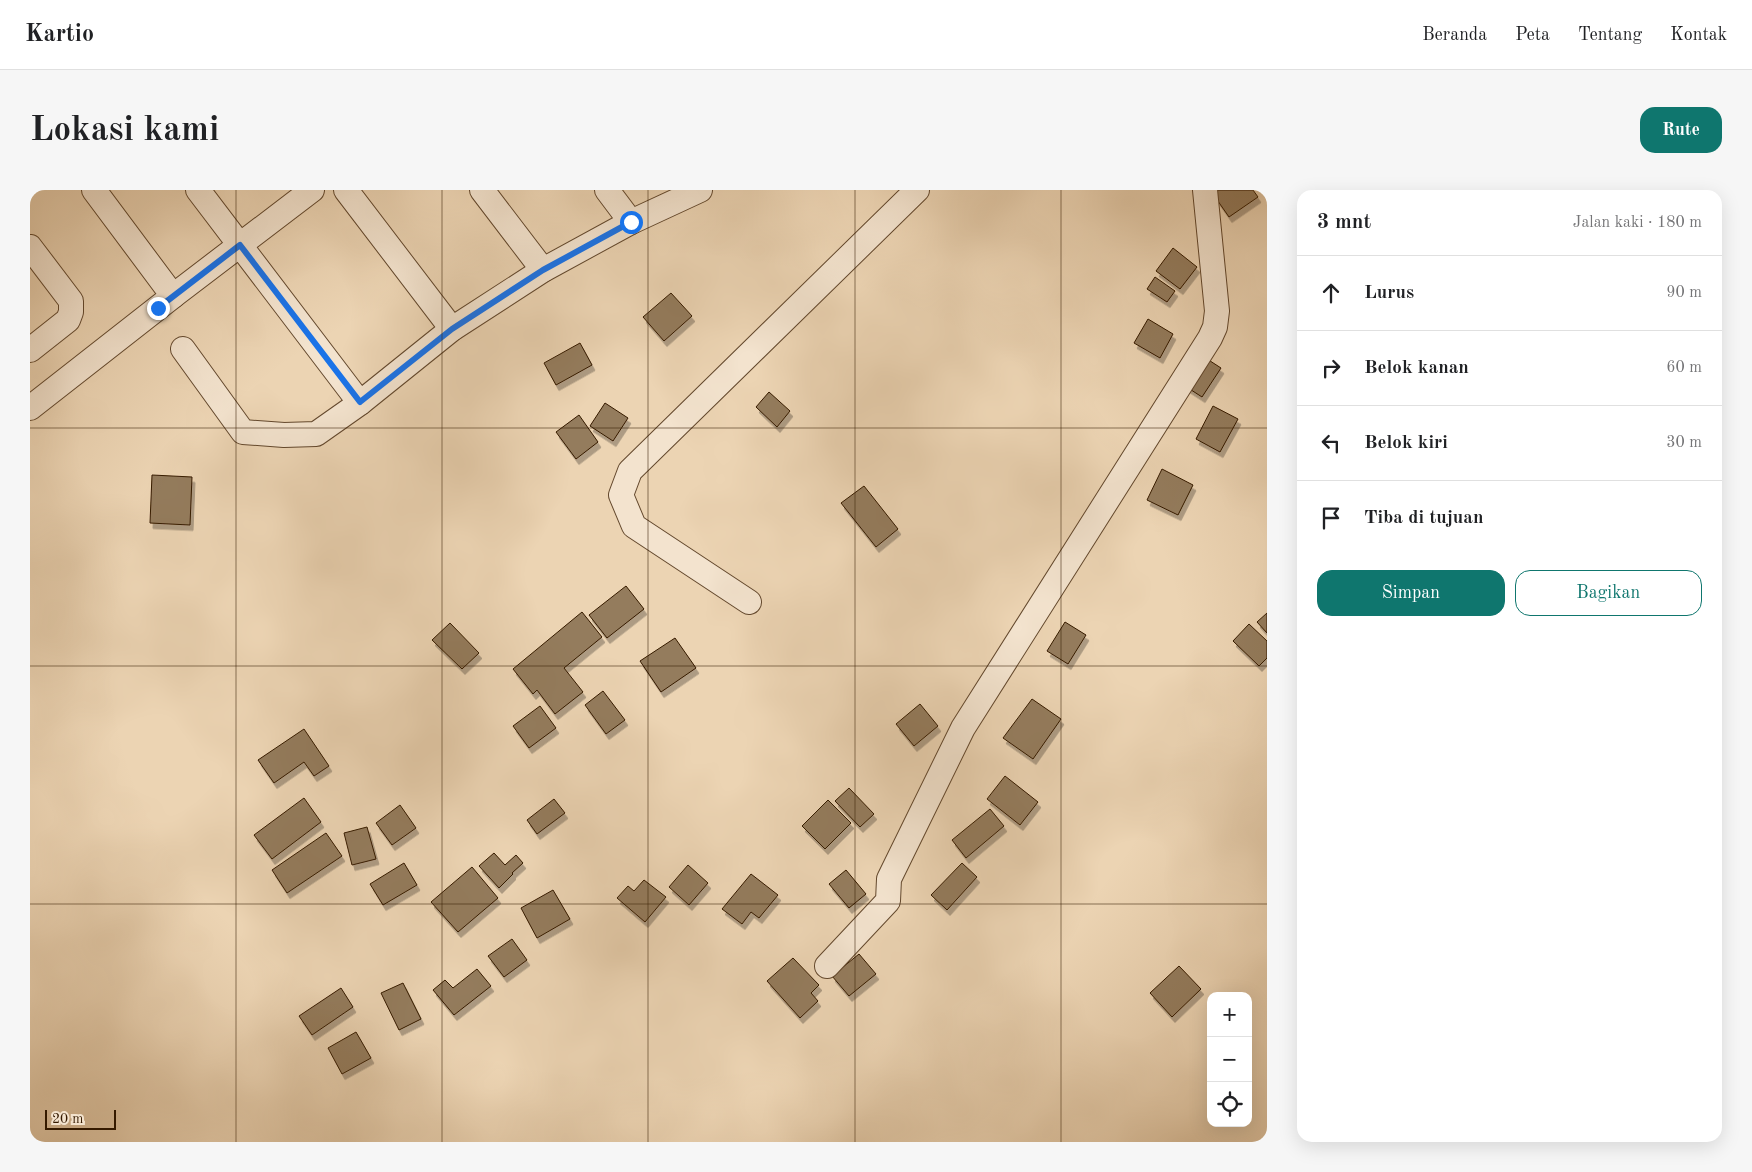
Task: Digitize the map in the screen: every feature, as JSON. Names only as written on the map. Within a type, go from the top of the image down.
[{"type":"street","points":[[94,190],[173,296]]},
{"type":"street","points":[[198,190],[360,402]]},
{"type":"street","points":[[30,408],[312,190]]},
{"type":"street","points":[[346,190],[452,329]]},
{"type":"street","points":[[482,190],[543,270]]},
{"type":"street","points":[[607,190],[631,222]]},
{"type":"street","points":[[183,349],[243,432],[284,435],[316,434],[360,402],[452,329],[543,270],[631,222],[700,190]]},
{"type":"street","points":[[749,602],[634,526],[621,495],[630,471],[917,190]]},
{"type":"street","points":[[827,966],[888,901],[889,879],[963,728],[1216,327],[1217,310],[1205,190]]},
{"type":"street","points":[[30,247],[71,301],[71,312],[68,320],[30,350]]},
{"type":"building","points":[[1218,190],[1253,190],[1258,197],[1229,217],[1213,194]]},
{"type":"building","points":[[1173,248],[1197,267],[1180,289],[1156,271]]},
{"type":"building","points":[[1155,277],[1175,291],[1167,302],[1147,289]]},
{"type":"building","points":[[671,293],[692,316],[664,341],[643,317]]},
{"type":"building","points":[[1148,319],[1173,334],[1160,358],[1134,343]]},
{"type":"building","points":[[580,343],[592,365],[556,385],[544,363]]},
{"type":"building","points":[[1204,357],[1221,368],[1202,397],[1185,386]]},
{"type":"building","points":[[769,392],[790,411],[777,427],[756,407]]},
{"type":"building","points":[[605,403],[628,418],[613,441],[590,426]]},
{"type":"building","points":[[1213,406],[1238,419],[1220,452],[1196,439]]},
{"type":"building","points":[[579,415],[598,442],[576,459],[556,432]]},
{"type":"building","points":[[1162,469],[1193,485],[1178,515],[1147,500]]},
{"type":"building","points":[[152,475],[192,477],[190,525],[150,523]]},
{"type":"building","points":[[864,486],[898,529],[876,547],[841,503]]},
{"type":"building","points":[[626,586],[644,609],[607,638],[589,615]]},
{"type":"building","points":[[582,612],[602,637],[564,668],[583,692],[555,714],[537,690],[533,694],[513,669]]},
{"type":"building","points":[[1267,613],[1267,633],[1257,622]]},
{"type":"building","points":[[1065,622],[1086,635],[1068,664],[1047,651]]},
{"type":"building","points":[[450,623],[479,653],[462,669],[432,640]]},
{"type":"building","points":[[1249,624],[1267,641],[1267,658],[1259,666],[1233,641]]},
{"type":"building","points":[[675,638],[696,668],[661,692],[640,661]]},
{"type":"building","points":[[603,691],[625,720],[606,734],[585,705]]},
{"type":"building","points":[[1032,699],[1061,719],[1033,759],[1003,738]]},
{"type":"building","points":[[920,704],[938,726],[914,746],[896,724]]},
{"type":"building","points":[[540,706],[556,728],[529,748],[513,726]]},
{"type":"building","points":[[304,729],[329,766],[314,776],[304,762],[274,783],[258,760]]},
{"type":"building","points":[[1005,776],[1038,802],[1020,825],[987,799]]},
{"type":"building","points":[[849,788],[874,814],[860,827],[835,801]]},
{"type":"building","points":[[304,798],[321,822],[272,859],[254,835]]},
{"type":"building","points":[[554,799],[565,813],[537,834],[527,820]]},
{"type":"building","points":[[828,800],[851,823],[825,849],[802,826]]},
{"type":"building","points":[[400,805],[416,828],[392,845],[376,823]]},
{"type":"building","points":[[990,809],[1004,826],[966,858],[952,840]]},
{"type":"building","points":[[367,827],[376,859],[352,865],[344,833]]},
{"type":"building","points":[[326,833],[342,856],[287,893],[272,870]]},
{"type":"building","points":[[494,853],[505,865],[516,855],[523,863],[499,888],[479,866]]},
{"type":"building","points":[[404,863],[417,885],[383,905],[370,884]]},
{"type":"building","points":[[962,863],[977,877],[947,910],[931,895]]},
{"type":"building","points":[[688,865],[708,883],[689,905],[669,887]]},
{"type":"building","points":[[472,867],[498,898],[458,932],[431,902]]},
{"type":"building","points":[[846,870],[866,894],[849,908],[829,884]]},
{"type":"building","points":[[751,874],[778,895],[759,918],[751,912],[742,924],[722,909]]},
{"type":"building","points":[[644,880],[666,897],[645,922],[617,898],[628,886],[634,891]]},
{"type":"building","points":[[553,890],[570,919],[537,938],[521,908]]},
{"type":"building","points":[[512,939],[527,960],[504,977],[488,956]]},
{"type":"building","points":[[859,954],[876,974],[849,996],[832,976]]},
{"type":"building","points":[[793,958],[819,985],[811,993],[818,1001],[800,1018],[767,981]]},
{"type":"building","points":[[1179,966],[1201,989],[1172,1017],[1150,993]]},
{"type":"building","points":[[477,969],[491,986],[454,1015],[433,990],[445,980],[453,988]]},
{"type":"building","points":[[403,983],[421,1019],[399,1030],[381,993]]},
{"type":"building","points":[[341,988],[353,1007],[312,1035],[299,1016]]},
{"type":"building","points":[[356,1032],[371,1058],[342,1074],[328,1048]]},
{"type":"route","points":[[158,308],[240,245],[360,402],[452,329],[543,270],[631,222]]}]
